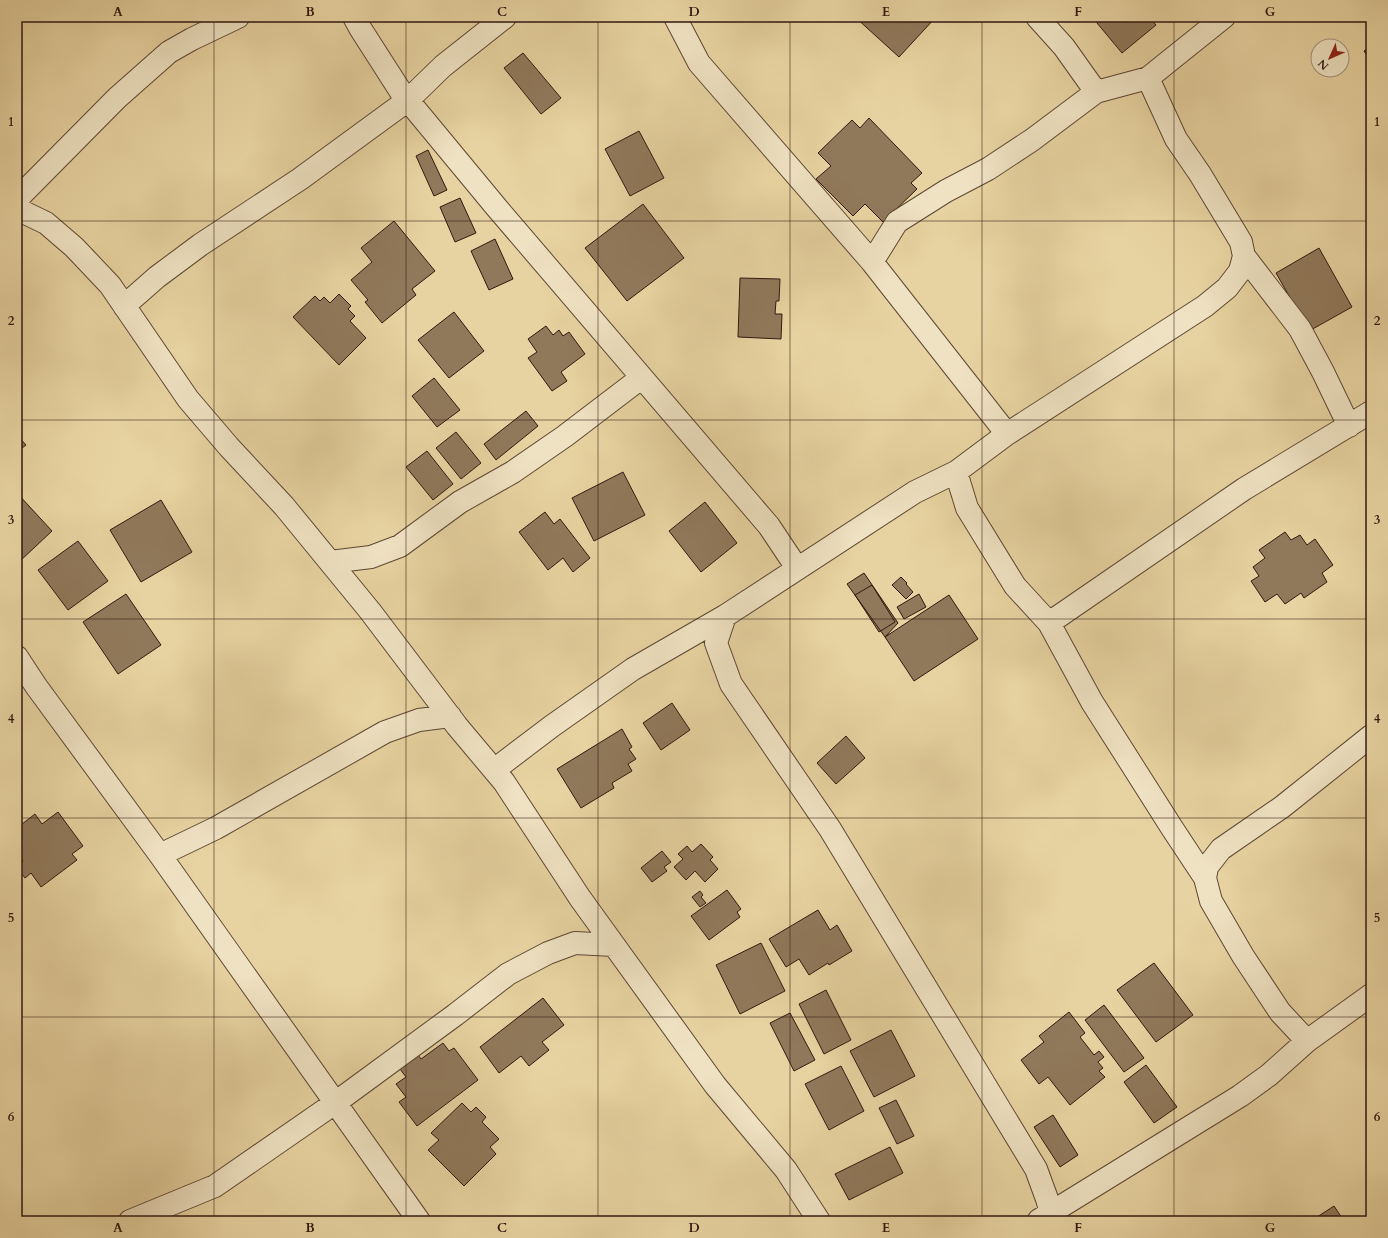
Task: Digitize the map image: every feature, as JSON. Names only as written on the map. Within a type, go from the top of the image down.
[{"type":"street","points":[[17,200],[117,98],[169,52],[238,17]]},
{"type":"street","points":[[354,17],[408,100],[497,208],[768,526],[797,568]]},
{"type":"street","points":[[124,306],[157,277],[200,245],[300,179],[408,100],[443,66],[505,17]]},
{"type":"street","points":[[675,17],[699,63],[872,262],[1007,434]]},
{"type":"street","points":[[1037,17],[1064,47],[1096,92]]},
{"type":"street","points":[[872,262],[896,222],[946,191],[988,169],[1032,140],[1096,92],[1148,78],[1224,17]]},
{"type":"street","points":[[1148,78],[1176,139],[1200,174],[1241,242],[1244,256],[1300,329],[1349,426]]},
{"type":"street","points":[[17,209],[46,223],[74,247],[110,285],[188,399],[229,447],[284,506],[370,611],[450,716],[504,782],[580,898],[716,1085],[786,1170],[819,1221]]},
{"type":"street","points":[[494,770],[633,668],[725,616],[915,492],[956,472],[1007,434],[1205,306],[1227,288],[1240,271],[1244,256]]},
{"type":"street","points":[[330,562],[371,557],[400,546],[460,502],[519,468],[641,378]]},
{"type":"street","points":[[1049,623],[1244,489],[1371,412]]},
{"type":"street","points":[[956,472],[967,508],[1015,586],[1049,623],[1092,702],[1205,878],[1211,901],[1243,956],[1280,1012],[1306,1041]]},
{"type":"street","points":[[725,616],[716,643],[731,684],[830,829],[1008,1122],[1036,1170],[1047,1199],[1045,1217]]},
{"type":"street","points":[[17,657],[36,686],[160,855],[419,1221]]},
{"type":"street","points":[[160,855],[216,828],[385,732],[419,720],[450,716]]},
{"type":"street","points":[[1205,878],[1207,867],[1222,849],[1282,807],[1371,736]]},
{"type":"street","points":[[130,1221],[216,1186],[335,1103],[508,974],[548,953],[576,943],[614,945]]},
{"type":"street","points":[[1045,1217],[1240,1096],[1269,1075],[1306,1041],[1371,995]]},
{"type":"building","points":[[855,17],[936,17],[899,57]]},
{"type":"building","points":[[1092,17],[1149,17],[1156,25],[1122,53]]},
{"type":"building","points":[[1371,46],[1371,62],[1364,51]]},
{"type":"building","points":[[523,53],[561,98],[541,114],[504,68]]},
{"type":"building","points":[[869,118],[922,173],[911,183],[917,189],[883,222],[865,204],[853,216],[816,179],[831,166],[818,153],[852,120],[860,128]]},
{"type":"building","points":[[639,131],[664,178],[630,196],[605,149]]},
{"type":"building","points":[[428,150],[447,190],[434,196],[416,156]]},
{"type":"building","points":[[460,198],[476,233],[455,242],[440,207]]},
{"type":"building","points":[[643,204],[684,258],[627,301],[585,248]]},
{"type":"building","points":[[394,221],[435,271],[412,289],[416,295],[382,323],[365,302],[368,300],[351,280],[372,262],[361,248]]},
{"type":"building","points":[[495,239],[513,279],[489,290],[471,251]]},
{"type":"building","points":[[1319,248],[1352,307],[1309,331],[1276,273]]},
{"type":"building","points":[[740,278],[780,279],[779,301],[776,301],[775,314],[782,314],[781,339],[738,337]]},
{"type":"building","points":[[339,294],[351,306],[348,309],[355,316],[350,321],[366,338],[339,365],[293,317],[315,296],[320,301],[324,297],[330,303]]},
{"type":"building","points":[[454,312],[484,351],[449,378],[418,340]]},
{"type":"building","points":[[546,326],[553,335],[559,330],[563,336],[569,332],[585,354],[561,372],[567,381],[552,391],[528,358],[537,352],[528,339]]},
{"type":"building","points":[[434,378],[460,410],[437,427],[412,396]]},
{"type":"building","points":[[526,411],[538,426],[496,460],[484,444]]},
{"type":"building","points":[[456,432],[481,463],[461,479],[436,448]]},
{"type":"building","points":[[17,435],[26,445],[17,452]]},
{"type":"building","points":[[427,451],[453,484],[433,500],[406,467]]},
{"type":"building","points":[[623,472],[645,515],[594,541],[572,498]]},
{"type":"building","points":[[17,493],[52,531],[19,562],[17,559]]},
{"type":"building","points":[[161,500],[192,552],[141,582],[110,530]]},
{"type":"building","points":[[705,502],[737,543],[701,572],[669,531]]},
{"type":"building","points":[[545,512],[554,524],[560,519],[590,558],[573,572],[563,558],[548,570],[519,532]]},
{"type":"building","points":[[1285,532],[1291,540],[1300,535],[1307,545],[1315,539],[1333,565],[1322,573],[1327,582],[1304,598],[1301,593],[1285,604],[1277,594],[1265,602],[1251,581],[1259,576],[1253,567],[1265,558],[1259,550]]},
{"type":"building","points":[[78,541],[108,581],[68,610],[38,570]]},
{"type":"building","points":[[864,573],[898,623],[885,637],[847,584]]},
{"type":"building","points":[[901,577],[913,592],[906,599],[892,585]]},
{"type":"building","points":[[872,585],[895,622],[879,632],[855,595]]},
{"type":"building","points":[[126,594],[161,645],[118,674],[83,622]]},
{"type":"building","points":[[919,594],[926,607],[904,619],[897,607]]},
{"type":"building","points":[[949,595],[978,639],[914,681],[885,637]]},
{"type":"building","points":[[672,703],[690,730],[661,750],[643,723]]},
{"type":"building","points":[[622,729],[632,747],[629,749],[636,759],[628,764],[632,771],[612,783],[614,788],[581,808],[557,769]]},
{"type":"building","points":[[846,736],[865,758],[836,784],[817,763]]},
{"type":"building","points":[[58,812],[83,846],[72,854],[77,860],[41,887],[31,873],[25,878],[17,868],[17,866],[23,861],[17,853],[17,828],[35,814],[42,824]]},
{"type":"building","points":[[701,844],[713,857],[710,860],[718,869],[705,882],[695,871],[686,880],[674,867],[683,859],[678,854],[687,846],[692,852]]},
{"type":"building","points":[[662,851],[671,862],[664,867],[667,871],[652,882],[641,868]]},
{"type":"building","points":[[727,890],[741,909],[737,912],[740,917],[709,940],[691,916]]},
{"type":"building","points":[[700,891],[703,895],[701,897],[706,903],[700,907],[692,897]]},
{"type":"building","points":[[818,910],[830,930],[837,925],[852,951],[829,965],[828,963],[809,975],[799,959],[786,967],[769,939]]},
{"type":"building","points":[[761,943],[785,991],[740,1014],[716,965]]},
{"type":"building","points":[[1154,963],[1193,1015],[1156,1042],[1117,990]]},
{"type":"building","points":[[826,990],[851,1040],[824,1054],[799,1004]]},
{"type":"building","points":[[543,998],[564,1025],[542,1042],[549,1050],[529,1066],[521,1056],[499,1073],[480,1047]]},
{"type":"building","points":[[1104,1005],[1144,1058],[1124,1072],[1085,1020]]},
{"type":"building","points":[[1069,1012],[1085,1033],[1080,1037],[1094,1055],[1099,1051],[1104,1057],[1098,1062],[1103,1068],[1099,1071],[1105,1077],[1070,1105],[1048,1077],[1039,1084],[1021,1060],[1044,1042],[1039,1036]]},
{"type":"building","points":[[790,1013],[815,1060],[794,1071],[770,1023]]},
{"type":"building","points":[[891,1030],[915,1076],[874,1097],[850,1051]]},
{"type":"building","points":[[443,1043],[449,1051],[454,1048],[478,1080],[417,1126],[399,1102],[406,1097],[396,1084],[406,1077],[400,1069],[418,1055],[421,1059]]},
{"type":"building","points":[[1146,1065],[1177,1107],[1154,1123],[1124,1082]]},
{"type":"building","points":[[841,1066],[864,1111],[829,1130],[805,1084]]},
{"type":"building","points":[[896,1100],[914,1136],[897,1144],[879,1108]]},
{"type":"building","points":[[462,1103],[471,1112],[476,1107],[486,1117],[482,1122],[499,1139],[490,1147],[496,1154],[464,1186],[428,1150],[439,1140],[431,1133]]},
{"type":"building","points":[[1053,1115],[1078,1155],[1060,1167],[1034,1127]]},
{"type":"building","points":[[890,1147],[903,1173],[849,1200],[835,1174]]},
{"type":"building","points":[[1334,1206],[1344,1221],[1311,1221]]}]
